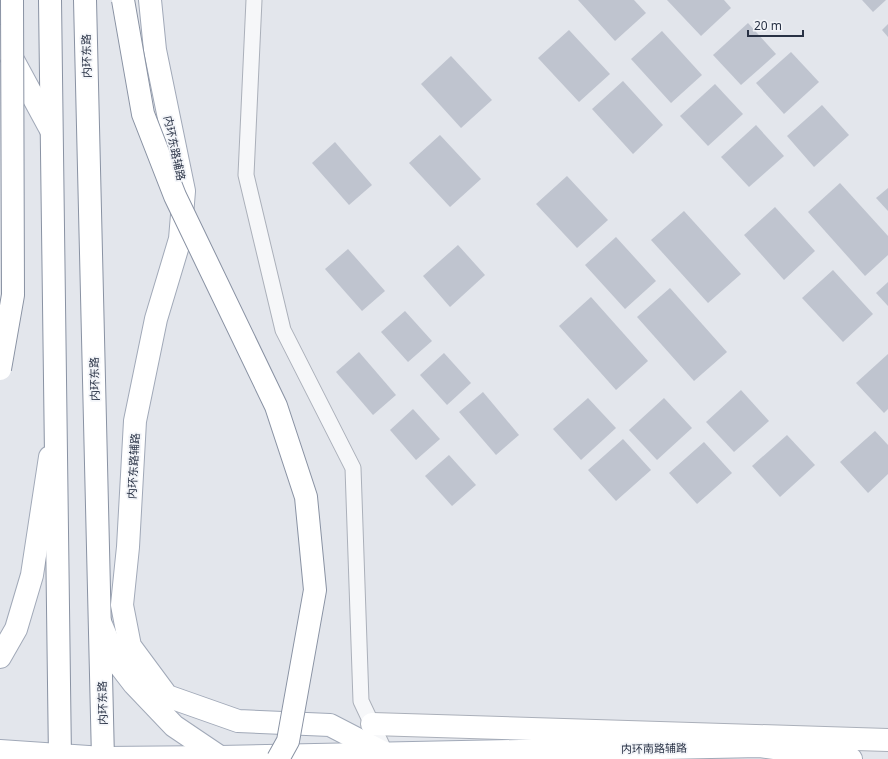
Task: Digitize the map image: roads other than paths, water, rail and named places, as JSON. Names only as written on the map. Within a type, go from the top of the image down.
[{"type":"main road","points":[[0,369],[13,295],[12,0]]},
{"type":"main road","points":[[50,0],[60,757]]},
{"type":"main road","name":"内环东路","points":[[85,0],[103,758]]},
{"type":"main road","points":[[123,0],[143,114],[175,196],[276,406],[306,497],[316,590],[288,741],[278,759]]},
{"type":"main road","name":"内环东路辅路","points":[[150,0],[155,50],[184,191],[180,239],[156,319],[135,421],[128,547],[122,605],[130,646],[167,696],[238,721],[330,725],[386,754]]},
{"type":"main road","points":[[0,36],[52,130]]},
{"type":"main road","points":[[0,657],[16,629],[32,575],[56,416]]},
{"type":"main road","points":[[100,622],[117,662],[134,684],[174,726],[220,757]]},
{"type":"main road","points":[[372,724],[888,740]]},
{"type":"main road","name":"内环南路辅路","points":[[0,751],[60,757],[103,758],[760,746],[851,759]]},
{"type":"street","points":[[254,0],[246,174],[283,330],[352,468],[361,701],[386,754]]}]
